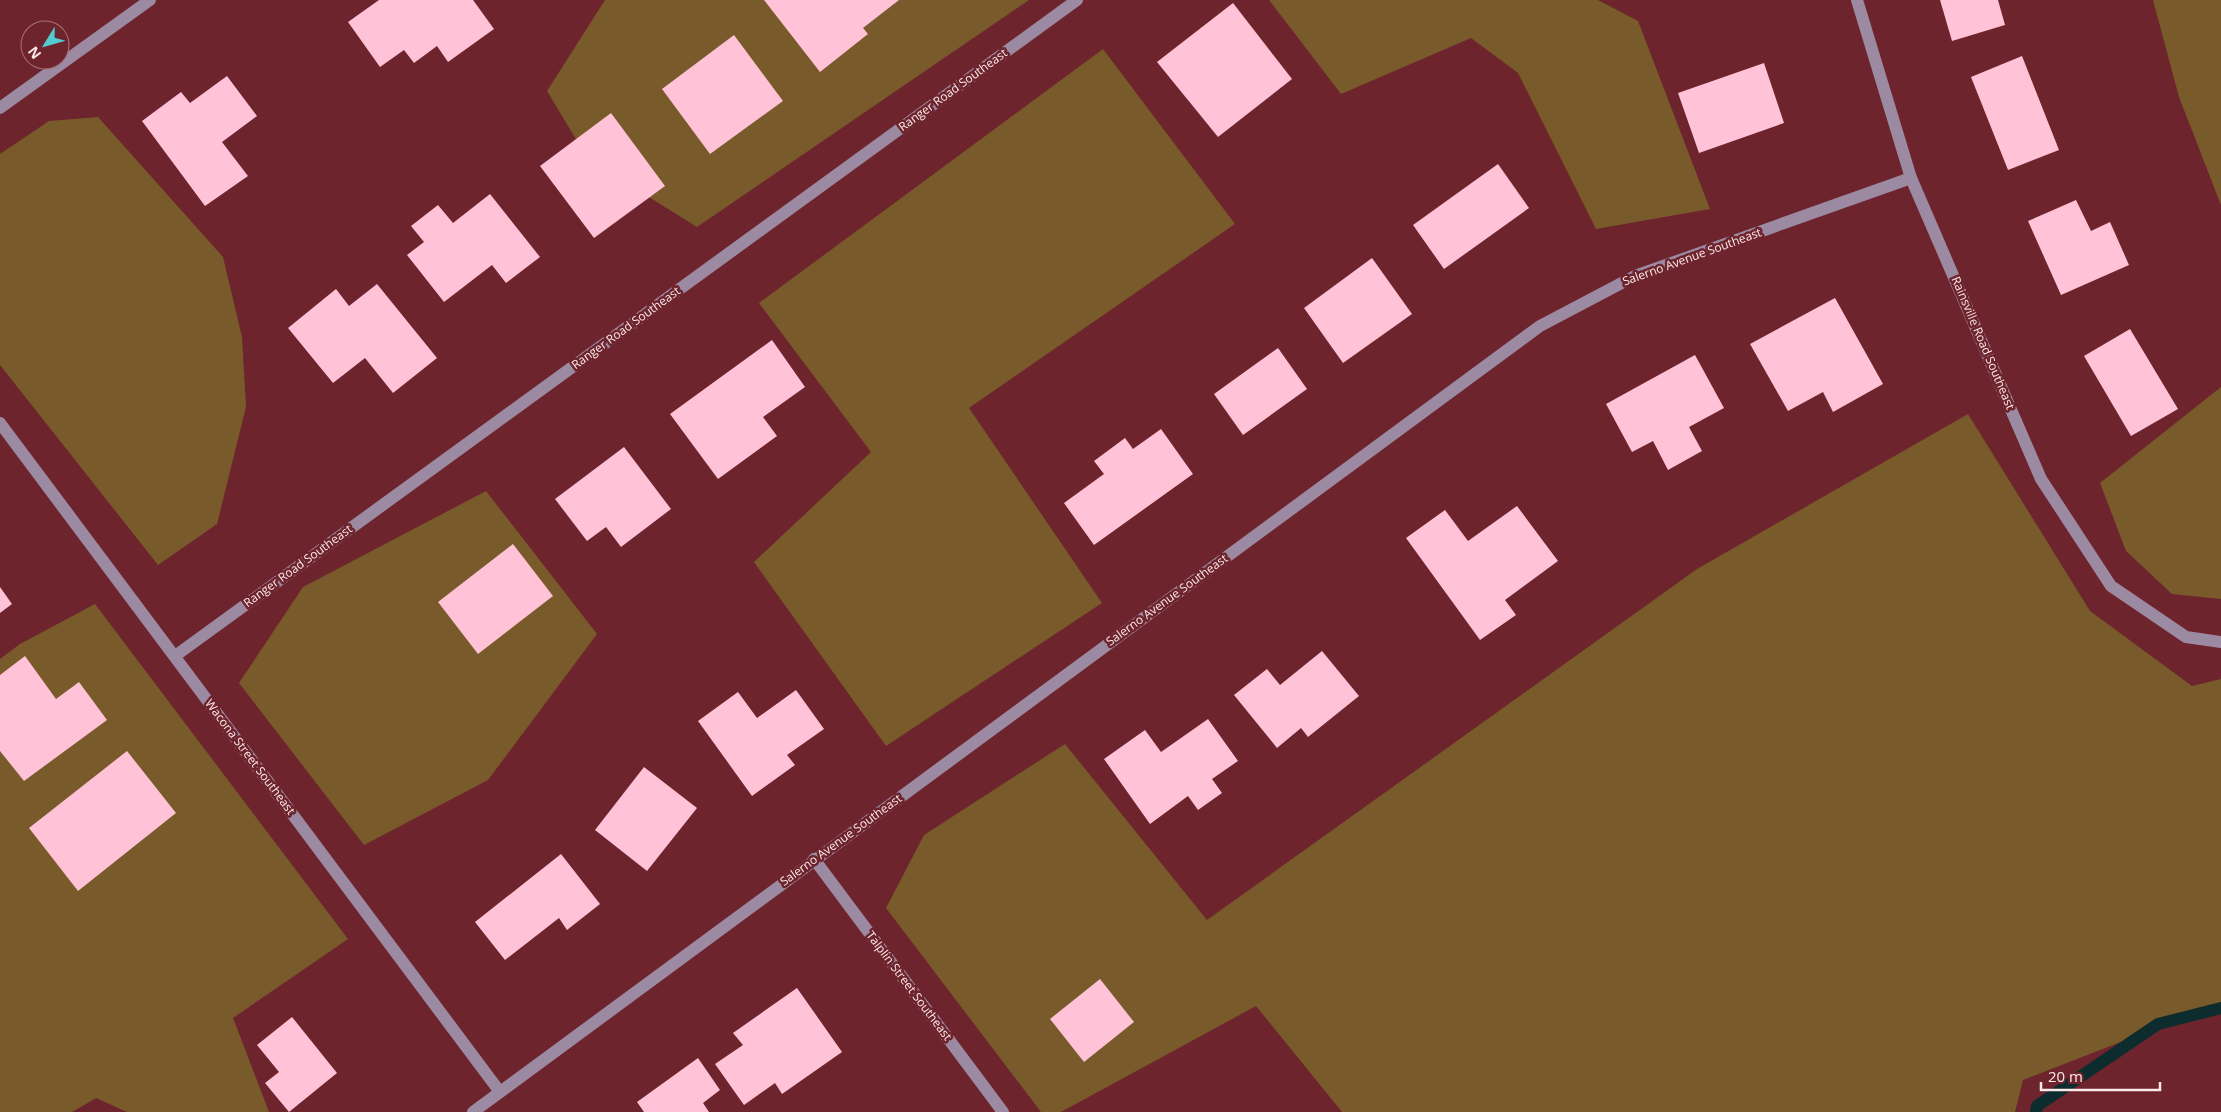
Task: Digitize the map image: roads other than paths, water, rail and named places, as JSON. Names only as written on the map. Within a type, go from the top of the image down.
[{"type":"street","points":[[0,108],[150,0]]},
{"type":"street","name":"Ranger Road Southeast","points":[[174,656],[1077,0]]},
{"type":"street","name":"Rainsville Road Southeast","points":[[1856,0],[1911,178],[2041,479],[2111,586],[2186,637],[2221,642]]},
{"type":"street","name":"Salerno Avenue Southeast","points":[[473,1112],[1540,326],[1635,276],[1911,178]]},
{"type":"street","name":"Wacona Street Southeast","points":[[0,423],[500,1092]]},
{"type":"street","name":"Talplin Street Southeast","points":[[814,859],[1003,1112]]},
{"type":"waterway","points":[[2036,1112],[2037,1106],[2158,1024],[2221,1008]]}]
